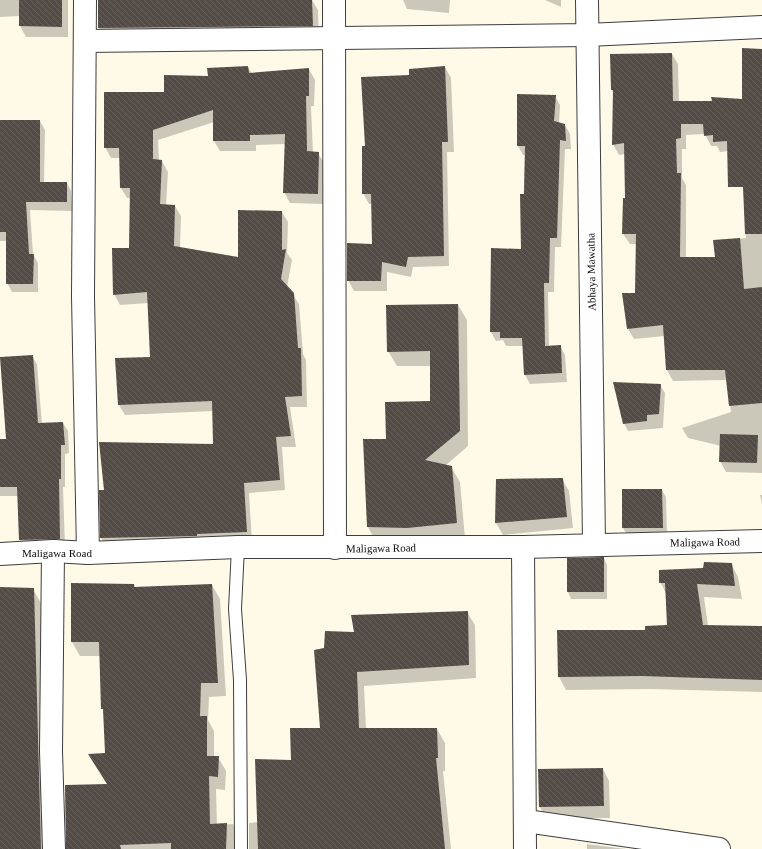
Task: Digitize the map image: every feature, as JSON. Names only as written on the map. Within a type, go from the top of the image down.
[{"type":"street","points":[[85,0],[86,41],[83,296],[88,553]]},
{"type":"street","points":[[334,0],[335,548]]},
{"type":"street","name":"Abhaya Mawatha","points":[[587,0],[594,544]]},
{"type":"street","points":[[86,41],[587,35],[762,27]]},
{"type":"street","name":"Maligawa Road","points":[[0,554],[53,552],[88,553],[238,547],[523,547],[594,544],[762,541]]},
{"type":"street","points":[[523,547],[525,849]]},
{"type":"street","points":[[53,552],[51,751],[54,849]]},
{"type":"street","points":[[526,822],[719,849]]},
{"type":"lane","points":[[238,547],[235,609],[240,680],[241,849]]},
{"type":"building","points":[[19,0],[62,0],[62,27],[19,26]]},
{"type":"building","points":[[98,0],[312,0],[313,26],[98,28]]},
{"type":"building","points":[[742,48],[762,49],[762,234],[745,234],[743,187],[728,187],[727,141],[713,142],[713,135],[704,136],[703,124],[681,124],[681,138],[676,139],[677,173],[681,173],[680,257],[715,257],[713,240],[740,238],[744,289],[762,287],[762,403],[729,406],[725,370],[666,370],[663,325],[627,329],[622,293],[635,293],[636,234],[622,234],[623,198],[625,198],[624,143],[612,145],[613,90],[611,90],[610,54],[672,53],[673,101],[712,101],[711,97],[742,99]]},
{"type":"building","points":[[248,66],[249,73],[309,68],[309,96],[306,96],[307,151],[319,152],[318,194],[283,193],[285,134],[250,135],[250,141],[213,141],[213,110],[153,130],[153,159],[162,160],[160,204],[175,205],[174,246],[238,257],[238,210],[282,211],[282,250],[286,249],[281,279],[294,293],[298,348],[301,348],[302,396],[285,397],[291,436],[276,437],[280,480],[244,483],[247,532],[197,534],[197,536],[100,538],[99,490],[104,490],[99,442],[213,444],[212,401],[118,405],[115,358],[150,357],[147,292],[113,295],[112,248],[129,248],[130,188],[120,188],[119,148],[104,148],[104,92],[164,92],[164,75],[208,76],[207,68]]},
{"type":"building","points":[[445,66],[448,142],[442,142],[444,256],[408,257],[406,267],[382,262],[381,281],[347,281],[347,243],[372,244],[371,194],[362,194],[362,146],[365,146],[361,77],[409,75],[409,69]]},
{"type":"building","points":[[517,94],[556,95],[554,121],[565,124],[566,141],[560,140],[557,238],[550,238],[549,283],[544,283],[545,346],[561,345],[562,373],[524,375],[522,338],[500,338],[500,332],[490,332],[491,248],[521,249],[520,194],[524,194],[525,146],[517,146]]},
{"type":"building","points":[[0,120],[40,120],[40,182],[67,182],[67,202],[26,202],[29,254],[34,254],[33,284],[6,284],[6,232],[0,232]]},
{"type":"building","points":[[458,304],[460,431],[425,460],[452,466],[457,523],[407,528],[367,527],[363,439],[386,439],[385,402],[430,401],[430,351],[387,352],[386,305]]},
{"type":"building","points":[[33,355],[38,423],[63,422],[65,445],[61,445],[61,479],[59,479],[60,539],[19,540],[17,487],[0,487],[0,439],[6,439],[0,357]]},
{"type":"building","points":[[613,382],[661,384],[659,414],[647,415],[647,421],[623,424]]},
{"type":"building","points":[[720,434],[758,435],[757,463],[719,462]]},
{"type":"building","points":[[563,478],[567,517],[495,523],[496,479]]},
{"type":"building","points":[[622,489],[662,489],[663,528],[622,528]]},
{"type":"building","points":[[604,557],[604,592],[567,592],[567,558]]},
{"type":"building","points":[[704,562],[732,563],[735,586],[697,584],[703,625],[762,626],[762,680],[642,676],[558,677],[557,630],[645,630],[645,626],[667,625],[665,583],[659,583],[659,570],[703,568]]},
{"type":"building","points":[[71,583],[134,584],[134,587],[212,584],[218,683],[201,683],[200,716],[207,716],[207,756],[219,756],[218,777],[209,776],[210,824],[227,823],[226,849],[171,849],[171,843],[120,845],[121,849],[66,849],[65,785],[107,784],[88,754],[105,753],[103,709],[101,709],[99,642],[71,642]]},
{"type":"building","points":[[0,587],[34,588],[41,849],[0,849]]},
{"type":"building","points":[[468,611],[469,665],[357,672],[359,728],[437,728],[438,758],[436,758],[445,849],[258,849],[255,759],[291,760],[290,728],[320,728],[314,650],[324,648],[325,631],[354,632],[351,615]]},
{"type":"building","points":[[603,768],[604,806],[539,807],[538,769]]}]
